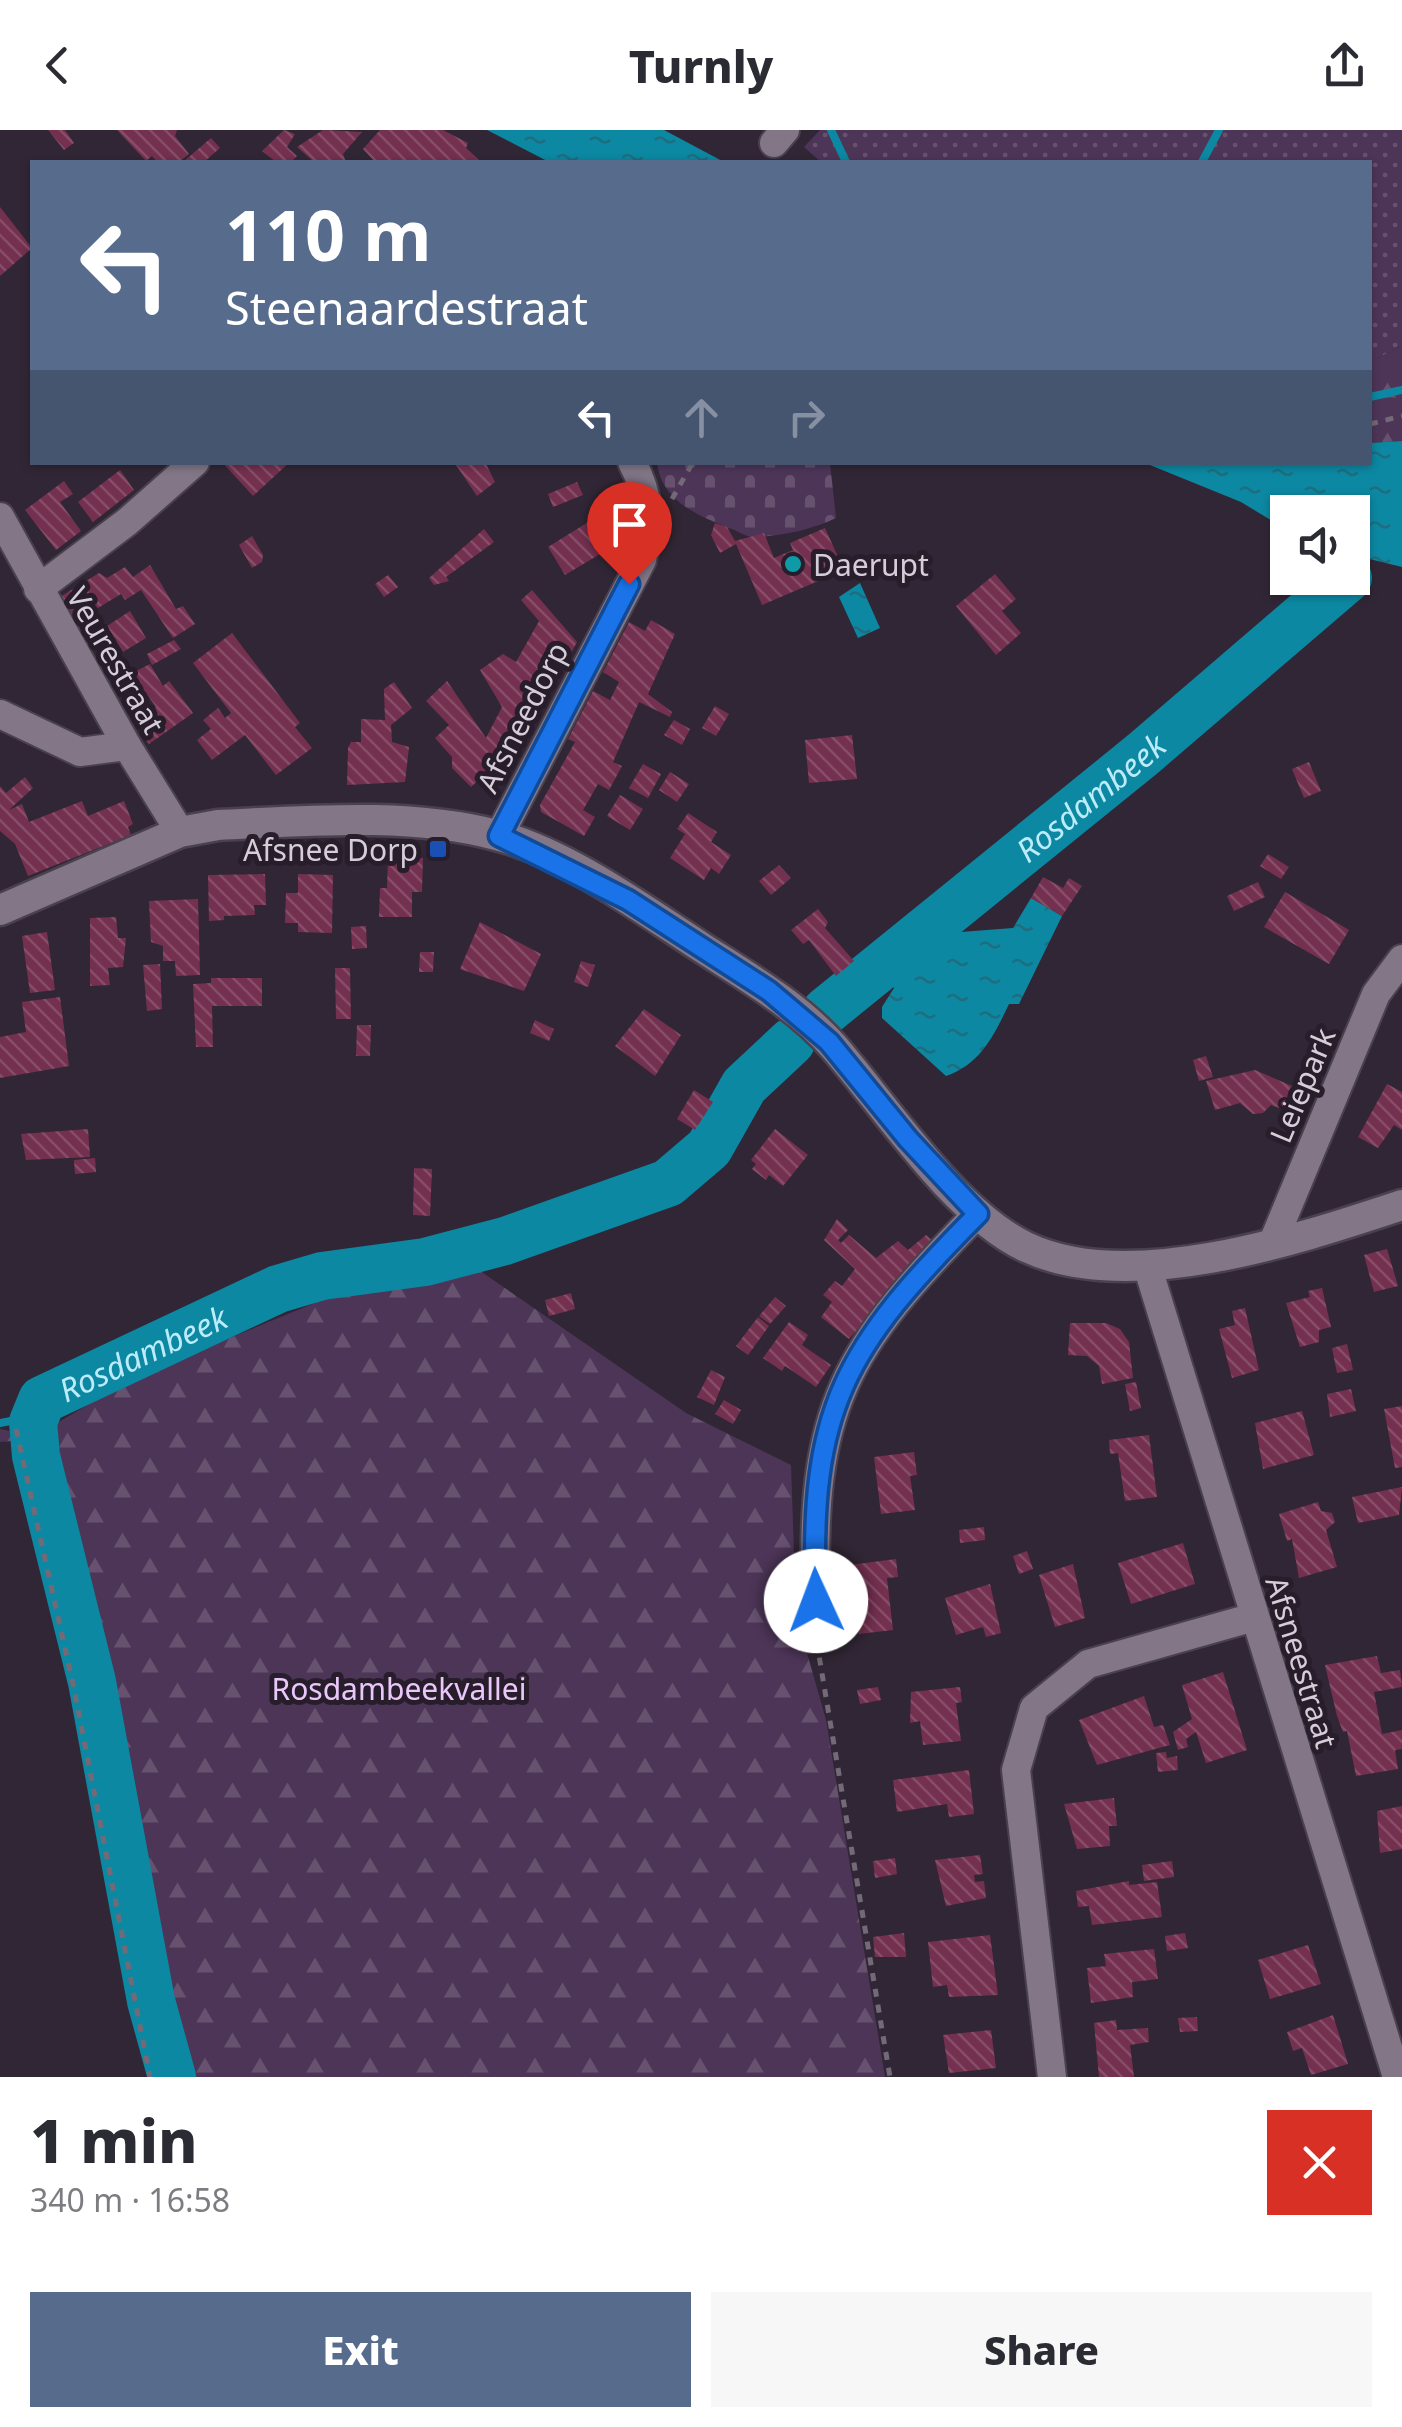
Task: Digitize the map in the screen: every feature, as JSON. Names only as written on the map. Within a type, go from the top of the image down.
[{"type":"street","points":[[38,588],[127,522],[192,465]]},
{"type":"street","points":[[634,465],[644,484],[651,517]]},
{"type":"street","name":"Afsneedorp","points":[[499,836],[642,560],[651,517]]},
{"type":"street","name":"Veurestraat","points":[[0,518],[127,746],[180,832]]},
{"type":"street","points":[[0,714],[80,752],[127,746]]},
{"type":"street","points":[[0,910],[180,832],[254,824],[448,825],[499,836],[628,900],[769,991],[829,1042],[908,1139],[978,1214],[1026,1247],[1071,1261],[1147,1265],[1273,1242],[1402,1205]]},
{"type":"street","name":"Leiepark","points":[[1273,1242],[1376,994],[1402,960]]},
{"type":"street","points":[[816,1601],[817,1478],[837,1396],[868,1337],[910,1284],[978,1214]]},
{"type":"street","name":"Afsneestraat","points":[[1147,1265],[1397,2077]]},
{"type":"street","points":[[1052,2077],[1016,1770],[1034,1708],[1088,1664],[1254,1617]]},
{"type":"path","points":[[1372,424],[1402,416]]},
{"type":"path","points":[[651,517],[673,497],[692,465]]},
{"type":"path","points":[[16,1429],[73,1684],[150,2077]]},
{"type":"path","points":[[816,1601],[812,1616],[890,2077]]},
{"type":"green space","points":[[820,130],[1402,130],[1402,346],[1372,361],[1372,160],[819,160],[804,147]]},
{"type":"green space","points":[[1402,346],[1402,441],[1372,443],[1372,361]]},
{"type":"green space","points":[[657,465],[830,465],[836,518],[794,532],[749,536],[683,505],[660,476]]},
{"type":"green space","name":"Rosdambeekvallei","points":[[457,1255],[686,1413],[791,1465],[796,1614],[826,1720],[885,2077],[184,2077],[107,1711],[38,1439],[0,1442],[0,1429],[35,1436],[137,1376],[371,1280]]},
{"type":"water","points":[[487,130],[664,130],[720,160],[545,160]]},
{"type":"water","points":[[1402,441],[1402,567],[1370,559],[1370,495],[1270,495],[1270,520],[1241,502],[1150,465],[1372,465],[1372,443]]},
{"type":"water","points":[[860,583],[880,628],[858,638],[839,597]]},
{"type":"water","points":[[1031,898],[1062,916],[1019,1004],[1009,1004],[977,1056],[946,1076],[882,1018],[882,1007],[894,988],[890,979],[939,936],[946,941],[961,932],[1013,928]]},
{"type":"building","points":[[48,130],[65,130],[74,143],[64,150]]},
{"type":"building","points":[[117,130],[177,130],[175,136],[189,154],[182,160],[155,160],[152,156],[145,160]]},
{"type":"building","points":[[284,130],[295,134],[287,147],[297,156],[293,160],[273,160],[262,151]]},
{"type":"building","points":[[323,130],[362,132],[343,154],[345,160],[312,160],[297,147]]},
{"type":"building","points":[[380,130],[443,130],[468,143],[466,148],[479,160],[373,160],[363,149]]},
{"type":"building","points":[[211,138],[220,148],[206,160],[185,160]]},
{"type":"building","points":[[0,207],[30,250],[0,276]]},
{"type":"building","points":[[225,465],[287,465],[253,496]]},
{"type":"building","points":[[456,465],[486,465],[495,482],[477,496]]},
{"type":"building","points":[[120,470],[134,490],[93,522],[78,502]]},
{"type":"building","points":[[64,481],[73,494],[60,502],[81,531],[56,550],[25,510]]},
{"type":"building","points":[[577,482],[583,495],[553,507],[548,494]]},
{"type":"building","points":[[598,516],[615,545],[565,575],[548,547]]},
{"type":"building","name":"Daerupt","points":[[715,523],[727,527],[735,541],[764,533],[774,558],[793,550],[790,543],[825,528],[844,570],[762,605],[736,544],[720,553],[711,535]]},
{"type":"building","points":[[484,529],[494,542],[446,577],[449,581],[434,585],[429,578]]},
{"type":"building","points":[[252,536],[263,555],[262,562],[252,568],[239,545]]},
{"type":"building","points":[[150,565],[176,609],[183,606],[195,624],[173,638],[141,590],[125,600],[121,594],[75,622],[60,597],[99,573],[107,578],[125,567],[133,577]]},
{"type":"building","points":[[995,574],[1016,599],[1002,611],[1021,633],[996,655],[956,606]]},
{"type":"building","points":[[388,575],[398,587],[384,597],[375,584]]},
{"type":"building","points":[[532,590],[577,642],[543,704],[530,693],[521,710],[536,716],[525,737],[518,733],[504,756],[471,787],[452,768],[452,757],[435,738],[449,725],[426,701],[447,681],[486,738],[502,707],[480,670],[503,654],[516,662],[539,621],[521,600]]},
{"type":"building","points":[[130,611],[146,638],[123,652],[107,626]]},
{"type":"building","points":[[651,620],[675,634],[648,694],[672,712],[670,717],[639,702],[613,762],[622,766],[609,790],[598,784],[583,810],[595,817],[584,836],[541,812],[540,805],[575,742],[568,739],[593,691],[610,700],[619,682],[603,672],[629,622],[645,631]]},
{"type":"building","points":[[232,633],[300,723],[295,727],[312,748],[276,775],[245,735],[212,760],[197,740],[211,729],[203,720],[218,708],[225,718],[231,713],[193,663]]},
{"type":"building","points":[[174,640],[181,649],[152,665],[147,654]]},
{"type":"building","points":[[150,664],[163,686],[169,681],[193,713],[149,744],[134,723],[156,707],[148,696],[130,708],[114,682]]},
{"type":"building","points":[[394,682],[412,708],[391,725],[392,742],[409,747],[405,782],[347,785],[348,748],[351,742],[361,742],[361,719],[385,720],[384,689]]},
{"type":"building","points":[[715,706],[729,714],[716,736],[702,728]]},
{"type":"building","points":[[674,720],[690,729],[682,745],[664,735]]},
{"type":"building","points":[[852,735],[857,779],[809,783],[805,740]]},
{"type":"building","points":[[1309,762],[1321,791],[1304,798],[1292,769]]},
{"type":"building","points":[[643,764],[661,774],[648,798],[629,788]]},
{"type":"building","points":[[670,772],[689,784],[677,802],[659,790]]},
{"type":"building","points":[[25,777],[33,788],[9,810],[22,804],[29,822],[82,801],[88,816],[124,801],[133,824],[128,827],[131,835],[28,876],[15,844],[0,831],[0,786],[6,793]]},
{"type":"building","points":[[620,795],[643,809],[630,830],[607,816]]},
{"type":"building","points":[[688,813],[717,832],[711,842],[731,855],[719,874],[711,868],[704,880],[670,858],[685,834],[677,829]]},
{"type":"building","points":[[1268,854],[1289,867],[1281,879],[1260,866]]},
{"type":"building","points":[[388,857],[423,858],[422,892],[412,892],[412,917],[379,917],[380,888],[387,888]]},
{"type":"building","points":[[779,865],[791,878],[771,895],[759,881]]},
{"type":"building","points":[[265,874],[266,905],[254,905],[255,915],[224,916],[224,920],[209,921],[208,875]]},
{"type":"building","points":[[298,874],[333,875],[332,933],[298,932],[298,923],[285,923],[286,893],[298,893]]},
{"type":"building","points":[[1043,877],[1063,888],[1069,878],[1082,886],[1062,916],[1031,898]]},
{"type":"building","points":[[1258,882],[1265,897],[1234,911],[1227,896]]},
{"type":"building","points":[[1285,892],[1349,930],[1329,964],[1264,927]]},
{"type":"building","points":[[198,899],[200,975],[176,976],[175,961],[163,961],[163,946],[151,942],[149,901]]},
{"type":"building","points":[[818,909],[828,922],[825,928],[854,961],[836,976],[809,940],[803,944],[791,930]]},
{"type":"building","points":[[116,917],[118,938],[126,938],[123,967],[108,968],[110,985],[90,986],[90,918]]},
{"type":"building","points":[[480,922],[541,954],[524,991],[460,969]]},
{"type":"building","points":[[366,926],[367,948],[352,949],[351,927]]},
{"type":"building","points":[[47,932],[55,990],[30,993],[22,936]]},
{"type":"building","points":[[420,952],[434,952],[433,972],[419,972]]},
{"type":"building","points":[[581,961],[595,965],[588,987],[574,982]]},
{"type":"building","points":[[160,964],[162,1009],[147,1011],[143,965]]},
{"type":"building","points":[[335,968],[350,968],[351,1019],[336,1019]]},
{"type":"building","points":[[211,978],[262,978],[262,1006],[212,1006],[213,1047],[196,1047],[193,984],[211,983]]},
{"type":"building","points":[[60,997],[69,1066],[0,1078],[0,1037],[26,1032],[22,1002]]},
{"type":"building","points":[[644,1009],[681,1035],[655,1076],[615,1046]]},
{"type":"building","points":[[535,1020],[554,1029],[549,1041],[530,1033]]},
{"type":"building","points":[[357,1025],[371,1025],[370,1056],[356,1056]]},
{"type":"building","points":[[1206,1056],[1213,1077],[1199,1081],[1193,1060]]},
{"type":"building","points":[[1255,1070],[1292,1086],[1282,1109],[1271,1105],[1263,1113],[1253,1114],[1240,1103],[1215,1110],[1206,1081]]},
{"type":"building","points":[[1387,1084],[1402,1092],[1402,1130],[1394,1125],[1378,1148],[1358,1137]]},
{"type":"building","points":[[694,1090],[713,1102],[695,1130],[677,1119]]},
{"type":"building","points":[[88,1129],[90,1157],[26,1160],[21,1134]]},
{"type":"building","points":[[775,1129],[808,1155],[783,1186],[752,1169],[756,1164],[751,1160]]},
{"type":"building","points":[[95,1158],[96,1172],[75,1174],[74,1160]]},
{"type":"building","points":[[414,1168],[432,1169],[430,1216],[413,1215]]},
{"type":"building","points":[[837,1219],[848,1230],[838,1240],[841,1243],[849,1235],[876,1258],[898,1241],[908,1250],[926,1235],[934,1242],[849,1339],[821,1317],[832,1302],[823,1295],[835,1281],[842,1286],[855,1269],[824,1240]]},
{"type":"building","points":[[1387,1249],[1398,1286],[1374,1292],[1364,1255]]},
{"type":"building","points":[[1322,1288],[1331,1327],[1319,1330],[1319,1342],[1300,1347],[1286,1303],[1310,1297],[1308,1291]]},
{"type":"building","points":[[571,1293],[575,1309],[549,1316],[545,1300]]},
{"type":"building","points":[[775,1297],[786,1306],[770,1324],[759,1316]]},
{"type":"building","points":[[1245,1308],[1259,1370],[1232,1378],[1219,1329],[1235,1325],[1232,1311]]},
{"type":"building","points":[[758,1317],[769,1326],[748,1355],[736,1346]]},
{"type":"building","points":[[789,1322],[808,1335],[802,1345],[831,1365],[816,1387],[785,1366],[782,1371],[763,1358]]},
{"type":"building","points":[[1070,1323],[1106,1323],[1120,1329],[1129,1342],[1133,1378],[1102,1384],[1099,1366],[1087,1356],[1068,1355]]},
{"type":"building","points":[[1347,1344],[1353,1370],[1337,1373],[1332,1348]]},
{"type":"building","points":[[711,1370],[725,1377],[714,1405],[697,1397]]},
{"type":"building","points":[[1136,1382],[1141,1408],[1130,1411],[1125,1384]]},
{"type":"building","points":[[1351,1389],[1356,1411],[1330,1417],[1327,1394]]},
{"type":"building","points":[[724,1400],[741,1410],[733,1424],[715,1414]]},
{"type":"building","points":[[1402,1406],[1402,1467],[1395,1468],[1384,1409]]},
{"type":"building","points":[[1302,1411],[1314,1455],[1263,1469],[1255,1423]]},
{"type":"building","points":[[1149,1435],[1157,1497],[1125,1501],[1118,1453],[1110,1454],[1109,1440]]},
{"type":"building","points":[[914,1452],[917,1475],[910,1476],[915,1510],[881,1514],[874,1457]]},
{"type":"building","points":[[1402,1487],[1399,1515],[1358,1523],[1352,1497]]},
{"type":"building","points":[[1318,1502],[1321,1511],[1332,1513],[1335,1522],[1326,1530],[1337,1567],[1299,1578],[1292,1539],[1287,1541],[1279,1514]]},
{"type":"building","points":[[984,1527],[985,1540],[960,1543],[959,1530]]},
{"type":"building","points":[[1183,1543],[1195,1584],[1131,1604],[1118,1563]]},
{"type":"building","points":[[1027,1551],[1033,1569],[1019,1574],[1013,1556]]},
{"type":"building","points":[[896,1559],[898,1577],[887,1578],[893,1630],[859,1634],[850,1565]]},
{"type":"building","points":[[1073,1564],[1085,1618],[1055,1627],[1039,1575]]},
{"type":"building","points":[[990,1584],[1001,1633],[986,1637],[983,1627],[956,1635],[945,1598]]},
{"type":"building","points":[[1377,1656],[1381,1673],[1400,1670],[1402,1687],[1374,1692],[1382,1734],[1402,1730],[1402,1749],[1395,1750],[1398,1769],[1356,1776],[1347,1731],[1343,1732],[1337,1716],[1325,1665]]},
{"type":"building","points":[[1223,1672],[1247,1750],[1206,1763],[1196,1732],[1186,1739],[1188,1747],[1178,1750],[1173,1732],[1192,1719],[1182,1685]]},
{"type":"building","points":[[878,1687],[881,1700],[860,1704],[857,1690]]},
{"type":"building","points":[[960,1687],[962,1702],[956,1703],[961,1741],[923,1745],[920,1721],[910,1723],[911,1692]]},
{"type":"building","points":[[1144,1696],[1154,1727],[1163,1725],[1170,1745],[1097,1765],[1079,1720]]},
{"type":"building","points":[[1166,1752],[1167,1758],[1177,1756],[1178,1770],[1158,1772],[1156,1753]]},
{"type":"building","points":[[969,1770],[974,1814],[949,1817],[947,1804],[897,1812],[893,1780]]},
{"type":"building","points":[[1114,1798],[1117,1826],[1109,1826],[1110,1846],[1077,1849],[1064,1804]]},
{"type":"building","points":[[1402,1806],[1402,1849],[1380,1853],[1377,1811]]},
{"type":"building","points":[[980,1855],[983,1874],[974,1875],[975,1882],[984,1881],[986,1898],[946,1906],[935,1860]]},
{"type":"building","points":[[895,1858],[897,1874],[875,1878],[873,1861]]},
{"type":"building","points":[[1172,1861],[1174,1877],[1144,1881],[1142,1865]]},
{"type":"building","points":[[1129,1881],[1129,1885],[1157,1882],[1162,1917],[1092,1925],[1089,1906],[1078,1907],[1076,1891]]},
{"type":"building","points":[[904,1933],[906,1957],[875,1957],[873,1937]]},
{"type":"building","points":[[1185,1933],[1188,1948],[1167,1951],[1165,1936]]},
{"type":"building","points":[[990,1935],[998,1995],[949,1997],[947,1985],[933,1987],[928,1942]]},
{"type":"building","points":[[1308,1945],[1321,1984],[1270,1999],[1258,1960]]},
{"type":"building","points":[[1154,1949],[1158,1979],[1132,1982],[1133,1997],[1091,2003],[1087,1968],[1106,1966],[1104,1954]]},
{"type":"building","points":[[1333,2015],[1348,2064],[1311,2075],[1302,2048],[1293,2051],[1287,2032]]},
{"type":"building","points":[[1197,2017],[1198,2031],[1180,2032],[1178,2018]]},
{"type":"building","points":[[1116,2020],[1117,2030],[1148,2028],[1149,2042],[1130,2045],[1134,2077],[1099,2077],[1094,2023]]},
{"type":"building","points":[[991,2030],[996,2068],[949,2073],[943,2035]]},
{"type":"waterway","points":[[831,130],[845,160]]},
{"type":"waterway","points":[[1203,160],[1219,130]]},
{"type":"waterway","points":[[1372,397],[1402,390]]},
{"type":"waterway","name":"Rosdambeek","points":[[826,1011],[1143,754],[1328,595]]},
{"type":"waterway","points":[[907,945],[917,956]]},
{"type":"waterway","name":"Rosdambeek","points":[[172,2077],[151,2001],[92,1682],[36,1456],[33,1422],[42,1400],[278,1289],[322,1276],[425,1262],[505,1241],[668,1183],[709,1148],[744,1086],[791,1042]]},
{"type":"waterway","points":[[0,1423],[36,1416]]},
{"type":"place","name":"Daerupt","points":[[793,564]]},
{"type":"place","name":"Afsnee Dorp","points":[[438,849]]},
{"type":"route","points":[[629,584],[499,836],[539,852],[628,900],[769,991],[829,1042],[908,1139],[978,1214],[910,1284],[868,1337],[837,1396],[817,1478],[813,1534],[816,1601]]}]
